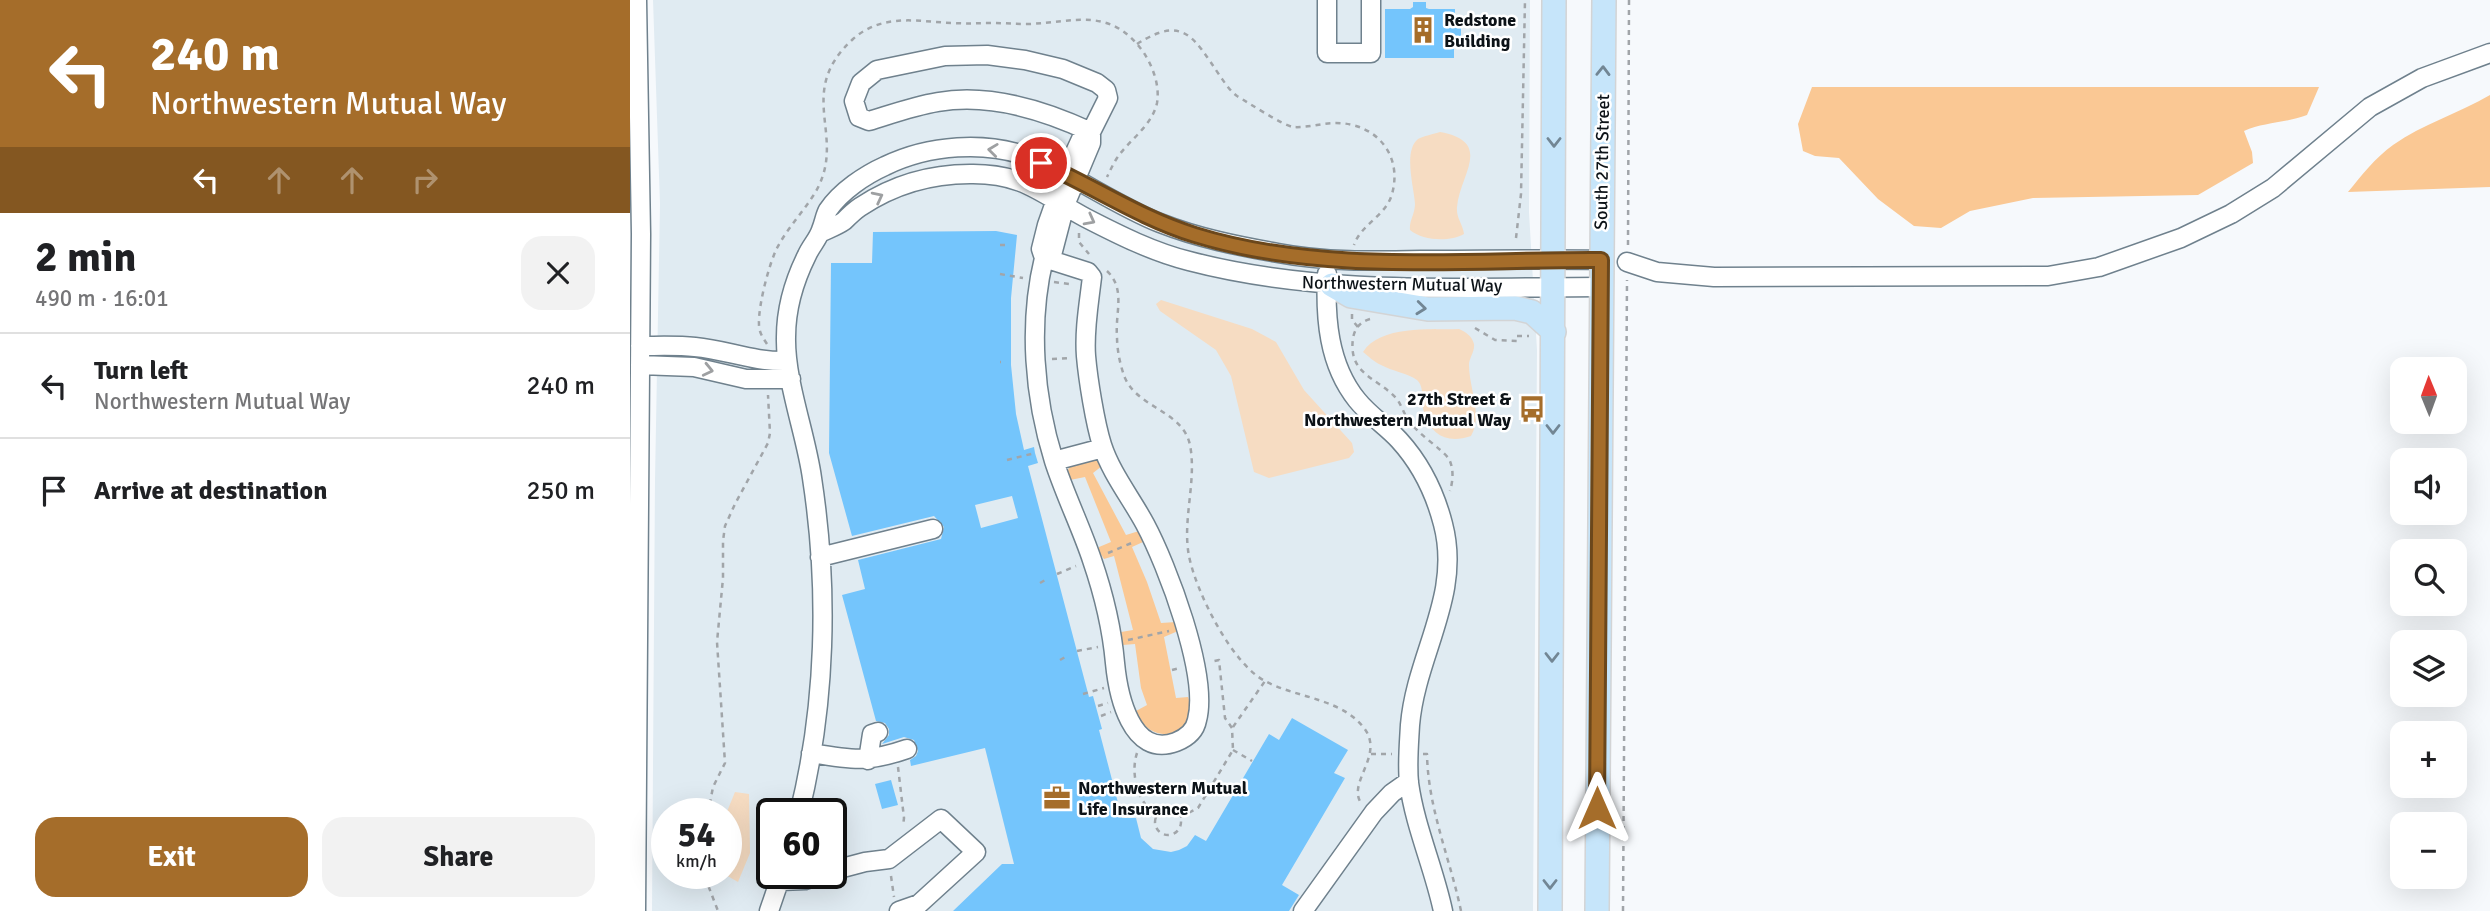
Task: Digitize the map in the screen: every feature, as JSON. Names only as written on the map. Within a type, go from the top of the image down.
[{"type":"main road","points":[[1550,911],[1543,334],[1555,287],[1554,0]]},
{"type":"main road","name":"South 27th Street","points":[[1597,911],[1604,0]]},
{"type":"main road","points":[[1329,285],[1351,296],[1428,309],[1516,308],[1532,312],[1543,334]]},
{"type":"street","points":[[636,911],[641,234],[637,0]]},
{"type":"street","points":[[1327,0],[1327,53],[1371,53],[1371,0]]},
{"type":"street","points":[[1628,262],[1657,272],[1714,277],[2048,276],[2099,267],[2182,238],[2231,214],[2282,181],[2370,107],[2422,78],[2490,53]]},
{"type":"street","points":[[1044,258],[1088,272],[1092,277],[1086,356],[1103,448],[1151,534],[1186,628],[1199,714],[1196,726],[1182,740],[1171,744],[1156,743],[1143,737],[1133,728],[1126,715],[1117,685],[1110,628],[1092,560],[1054,461],[1042,414],[1035,360],[1039,280],[1044,258],[1041,249],[1070,177],[1091,143],[1091,132],[1108,98],[1106,90],[1097,83],[1063,69],[1025,60],[987,55],[945,56],[877,70],[861,83],[854,101],[859,117],[869,121],[941,101],[981,100],[1047,113],[1091,132]]},
{"type":"street","name":"Northwestern Mutual Way","points":[[802,798],[811,753],[822,640],[820,557],[812,477],[787,361],[788,314],[795,281],[820,233],[827,211],[847,190],[876,170],[906,156],[960,148],[994,149],[1027,156],[1158,222],[1196,235],[1271,252],[1327,260],[1601,260]]},
{"type":"street","name":"Northwestern Mutual Way","points":[[820,233],[842,223],[858,208],[883,194],[914,181],[936,175],[972,173],[1023,182],[1085,218],[1143,246],[1186,261],[1278,279],[1329,285],[1601,286]]},
{"type":"street","points":[[1327,260],[1329,336],[1337,365],[1356,399],[1400,441],[1417,464],[1434,496],[1447,545],[1447,573],[1441,614],[1415,688],[1410,724],[1409,781],[1443,911]]},
{"type":"street","points":[[640,346],[695,347],[743,358],[787,361]]},
{"type":"street","points":[[640,365],[694,367],[746,379],[791,379]]},
{"type":"street","points":[[1054,461],[1103,448]]},
{"type":"street","points":[[820,557],[933,528]]},
{"type":"street","points":[[868,760],[872,734],[878,732]]},
{"type":"street","points":[[811,753],[868,760],[907,749]]},
{"type":"street","points":[[1303,911],[1374,812],[1392,793],[1409,781]]},
{"type":"street","points":[[847,867],[889,859],[941,819],[976,852],[919,904],[899,911]]},
{"type":"street","points":[[769,911],[777,889]]},
{"type":"path","points":[[1516,238],[1521,194],[1525,0]]},
{"type":"path","points":[[1623,911],[1629,0]]},
{"type":"path","points":[[1137,44],[1153,33],[1165,29],[1185,34],[1193,39],[1235,95],[1280,122],[1291,127],[1351,124],[1379,139],[1388,148],[1393,163],[1392,193],[1382,212],[1356,238],[1353,248]]},
{"type":"path","points":[[1081,225],[1079,242],[1093,258]]},
{"type":"path","points":[[1000,244],[1007,245]]},
{"type":"path","points":[[1102,266],[1110,274],[1119,296],[1117,336],[1121,367],[1126,381],[1143,399],[1181,427],[1190,445],[1189,556],[1208,610],[1232,648],[1251,670],[1265,681],[1329,705],[1355,718],[1368,734],[1371,754],[1357,795],[1359,801],[1366,806]]},
{"type":"path","points":[[1000,274],[1023,278]]},
{"type":"path","points":[[1517,336],[1543,334]]},
{"type":"path","points":[[1045,359],[1086,356]]},
{"type":"path","points":[[711,798],[725,762],[717,642],[725,526],[768,443],[769,389]]},
{"type":"path","points":[[1007,460],[1035,453]]},
{"type":"path","points":[[1102,556],[1151,534]]},
{"type":"path","points":[[1057,574],[1083,564]]},
{"type":"path","points":[[1040,583],[1047,579]]},
{"type":"path","points":[[1121,642],[1186,628]]},
{"type":"path","points":[[1077,651],[1102,646]]},
{"type":"path","points":[[1060,660],[1067,656]]},
{"type":"path","points":[[1180,817],[1198,808],[1233,750],[1232,729],[1225,718],[1219,660]]},
{"type":"path","points":[[1232,729],[1265,681]]},
{"type":"path","points":[[1083,694],[1095,690]]},
{"type":"path","points":[[1143,737],[1135,759],[1134,774],[1140,796],[1149,810],[1156,815]]},
{"type":"path","points":[[1233,750],[1252,761]]},
{"type":"path","points":[[1371,754],[1398,755]]},
{"type":"path","points":[[1156,815],[1167,809],[1180,817]]},
{"type":"path","points":[[1156,815],[1156,828],[1167,835],[1178,830],[1180,817]]},
{"type":"path","points":[[710,889],[718,911]]},
{"type":"shaded area","name":"Northwestern Mutual Life Insurance","points":[[653,0],[1530,0],[1529,212],[1537,350],[1533,911],[652,911],[652,889],[742,889],[742,798],[653,798],[660,204]]},
{"type":"shaded area","points":[[1812,87],[2319,87],[2307,115],[2244,131],[2253,163],[2198,195],[2033,198],[1970,211],[1941,228],[1914,226],[1878,199],[1839,158],[1815,156],[1803,151],[1798,124]]},
{"type":"shaded area","points":[[2490,95],[2490,187],[2348,192],[2393,145]]},
{"type":"shaded area","points":[[1440,132],[1466,143],[1470,151],[1470,161],[1457,207],[1464,234],[1444,239],[1429,238],[1410,230],[1415,204],[1410,170],[1411,152],[1418,139]]},
{"type":"shaded area","points":[[1161,300],[1252,329],[1276,342],[1304,390],[1352,443],[1354,452],[1349,458],[1269,478],[1254,472],[1231,376],[1216,350],[1160,311],[1156,304]]},
{"type":"shaded area","points":[[1459,329],[1472,339],[1474,344],[1469,365],[1476,419],[1471,436],[1455,439],[1442,436],[1431,427],[1424,412],[1421,387],[1417,380],[1378,364],[1363,352],[1371,343],[1393,333]]},
{"type":"shaded area","points":[[1099,459],[1102,466],[1093,473],[1126,535],[1139,531],[1143,539],[1143,542],[1132,547],[1161,623],[1176,622],[1178,631],[1164,637],[1176,698],[1188,697],[1190,708],[1189,718],[1176,732],[1156,732],[1145,726],[1136,714],[1136,711],[1147,705],[1141,688],[1135,644],[1123,645],[1119,635],[1121,632],[1133,630],[1114,556],[1104,559],[1098,550],[1111,542],[1085,477],[1070,480],[1068,470],[1070,466]]},
{"type":"shaded area","points":[[735,792],[749,794],[750,853],[742,872],[742,798],[733,798]]},
{"type":"building","name":"Redstone Building","points":[[1413,2],[1426,2],[1426,8],[1429,9],[1455,9],[1455,24],[1461,24],[1461,36],[1454,37],[1454,58],[1385,58],[1385,9],[1410,9]]},
{"type":"building","points":[[996,231],[1017,235],[1011,298],[1011,365],[1016,414],[1024,450],[1034,447],[1038,463],[1028,466],[1089,697],[1093,696],[1102,729],[1099,730],[1122,818],[1136,818],[1141,838],[1153,849],[1171,852],[1179,850],[1187,846],[1195,835],[1206,841],[1269,734],[1279,740],[1292,718],[1348,750],[1334,773],[1345,778],[1282,885],[1299,895],[1289,911],[953,911],[1002,864],[1014,864],[985,748],[911,766],[910,760],[918,751],[914,740],[904,737],[882,744],[889,735],[889,729],[885,723],[876,721],[842,595],[865,589],[858,560],[941,539],[944,527],[934,516],[852,536],[829,453],[831,263],[872,263],[873,232]],"holes":[[[1012,496],[1018,518],[981,528],[975,505]]]},
{"type":"building","points":[[891,780],[898,805],[882,809],[875,784]]},
{"type":"place","name":"Redstone Building","points":[[1423,30]]},
{"type":"place","name":"27th Street & Northwestern Mutual Way","points":[[1532,409]]},
{"type":"place","name":"Northwestern Mutual Life Insurance","points":[[1057,798]]},
{"type":"route","points":[[1041,163],[1158,222],[1231,245],[1285,255],[1352,261],[1601,260],[1597,808]]}]
